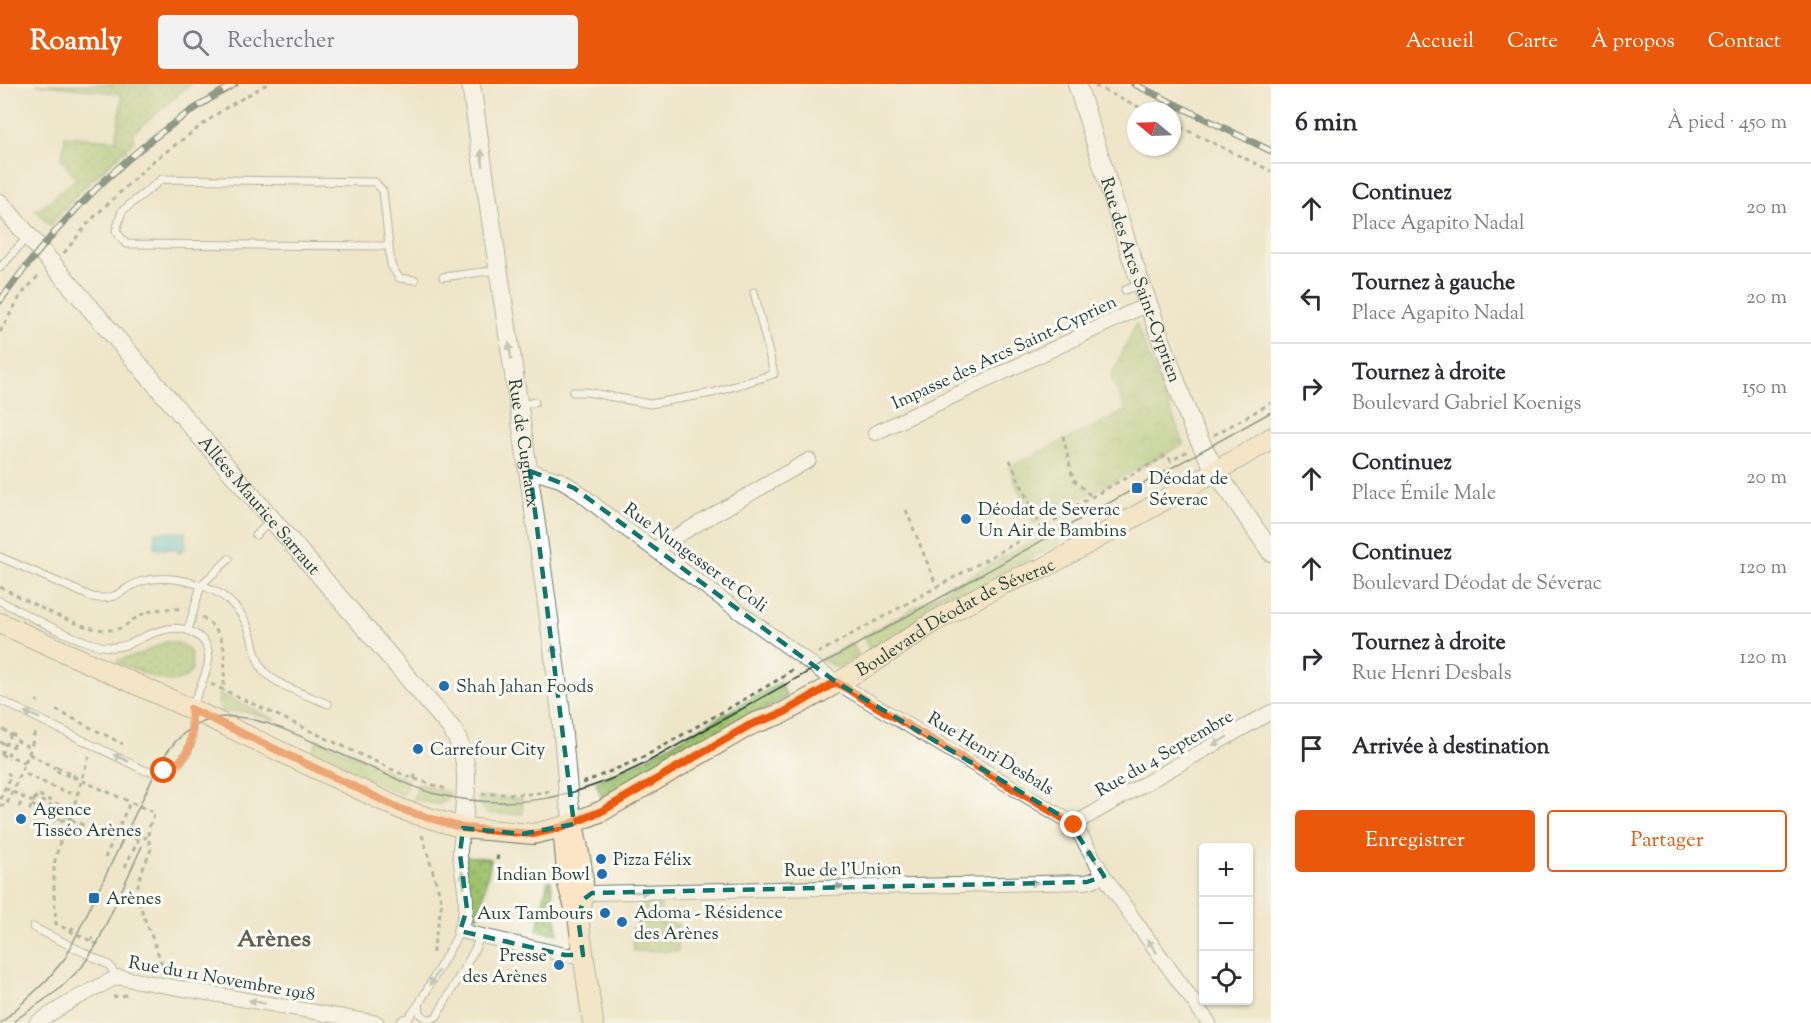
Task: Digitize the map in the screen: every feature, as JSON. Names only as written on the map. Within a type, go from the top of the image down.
[{"type":"main road","name":"Boulevard Déodat de Séverac","points":[[0,623],[191,709],[403,810],[463,828],[522,834],[568,810],[612,806],[750,725],[783,713],[871,664],[932,623],[1000,585],[1044,568],[1271,438]]},
{"type":"main road","points":[[568,810],[568,885],[581,900]]},
{"type":"main road","points":[[568,810],[581,900],[583,955],[593,1023]]},
{"type":"street","name":"Rue de Cugnaux","points":[[471,84],[498,270],[527,404],[530,471],[557,675],[568,810]]},
{"type":"street","name":"Rue des Arcs Saint-Cyprien","points":[[1077,84],[1133,287],[1148,304],[1175,382],[1200,444],[1271,552]]},
{"type":"street","name":"Allées Maurice Sarraut","points":[[0,203],[430,704],[459,741],[464,752],[466,769],[463,828]]},
{"type":"street","name":"Impasse des Arcs Saint-Cyprien","points":[[875,433],[1148,304]]},
{"type":"street","points":[[654,549],[809,460]]},
{"type":"street","name":"Rue Nungesser et Coli","points":[[530,471],[560,480],[574,488],[611,518],[836,682]]},
{"type":"street","name":"Rue Henri Desbals","points":[[836,682],[1074,825],[1104,876],[1209,1023]]},
{"type":"street","name":"Rue du 4 Septembre","points":[[1074,825],[1271,712]]},
{"type":"street","points":[[463,828],[460,854],[467,909],[466,920],[460,931],[565,955],[583,955]]},
{"type":"street","name":"Rue de l'Union","points":[[581,900],[592,893],[1087,882],[1104,876]]},
{"type":"street","name":"Rue du 11 Novembre 1918","points":[[36,1023],[117,977],[377,1023]]},
{"type":"lane","points":[[389,246],[126,244],[116,231],[122,211],[162,179],[375,182],[384,191],[391,265],[399,278],[415,280]]},
{"type":"lane","points":[[0,268],[28,236]]},
{"type":"lane","points":[[443,277],[498,270]]},
{"type":"lane","points":[[573,392],[587,392],[650,404],[712,393],[774,374],[754,292]]},
{"type":"lane","points":[[256,535],[272,520]]},
{"type":"lane","points":[[0,557],[92,597],[104,599],[113,597],[140,582],[157,578],[201,585],[221,594],[240,614],[249,629],[258,662],[264,672],[275,681],[328,704]]},
{"type":"lane","points":[[188,630],[201,585],[229,559]]},
{"type":"lane","points":[[0,601],[89,643],[106,647],[118,648],[131,645],[158,631],[174,628],[188,630],[201,637],[207,647],[208,663],[204,681],[191,709],[193,737],[190,747],[179,763],[164,771],[146,771],[0,700]]},
{"type":"lane","points":[[33,927],[109,965],[117,977]]},
{"type":"lane","points":[[404,1023],[419,1004],[460,931]]},
{"type":"lane","points":[[419,1004],[420,1014],[425,1018],[432,1019],[437,1016],[476,947],[479,937]]},
{"type":"path","points":[[63,254],[91,220],[152,162],[224,109],[267,84]]},
{"type":"path","points":[[1096,86],[1129,102]]},
{"type":"path","points":[[1181,127],[1271,171]]},
{"type":"path","points":[[0,332],[21,295],[43,272]]},
{"type":"path","points":[[482,794],[529,794],[568,810],[599,778],[642,758],[783,676],[806,659],[1064,516],[1068,510],[1092,496],[1167,455],[1171,461],[1271,403]]},
{"type":"path","points":[[1063,436],[1072,479],[1092,496]]},
{"type":"path","points":[[1010,460],[1041,529]]},
{"type":"path","points":[[906,510],[937,587]]},
{"type":"path","points":[[0,587],[83,626],[100,630],[117,629],[144,614],[157,610],[169,608],[192,612],[212,625],[219,634],[226,655],[224,691]]},
{"type":"path","points":[[204,681],[414,779],[446,789]]},
{"type":"path","points":[[57,710],[123,744]]},
{"type":"path","points":[[0,806],[6,806],[13,792],[29,754],[36,727]]},
{"type":"path","points":[[2,729],[19,737]]},
{"type":"path","points":[[100,732],[80,780],[70,819],[61,838],[54,864],[56,924],[96,944],[100,953]]},
{"type":"path","points":[[9,759],[0,754],[11,734]]},
{"type":"path","points":[[25,763],[8,755],[16,740],[31,748]]},
{"type":"path","points":[[0,741],[6,744]]},
{"type":"path","points":[[29,754],[73,778],[155,813],[147,837],[152,849],[137,887],[163,970],[163,977],[156,974]]},
{"type":"path","points":[[414,779],[416,772]]},
{"type":"path","points":[[0,799],[11,775],[7,773]]},
{"type":"path","points":[[26,774],[63,792],[77,794]]},
{"type":"path","points":[[0,780],[7,783]]},
{"type":"path","points":[[3,790],[34,802]]},
{"type":"path","points":[[70,819],[63,807],[37,794],[30,809],[56,821],[70,819],[113,839]]},
{"type":"path","points":[[19,807],[23,797]]},
{"type":"path","points":[[105,858],[130,802]]},
{"type":"path","points":[[118,830],[138,840],[147,837]]},
{"type":"path","points":[[46,831],[61,838]]},
{"type":"path","points":[[421,833],[442,902],[430,963]]},
{"type":"path","points":[[125,867],[138,840]]},
{"type":"path","points":[[641,918],[652,918],[653,900]]},
{"type":"path","points":[[71,931],[74,925]]},
{"type":"path","points":[[91,941],[94,935]]},
{"type":"highlighted area","points":[[530,471],[574,488],[836,682],[1068,820],[1104,876],[1087,882],[592,893],[584,899],[578,917],[583,955],[565,955],[460,931],[467,909],[460,854],[463,828],[522,834],[574,824]]},
{"type":"green space","points":[[36,84],[191,84],[133,133],[134,142],[81,190],[50,226],[35,209],[40,209],[76,179],[62,160],[65,136],[116,140],[122,97],[118,93]]},
{"type":"green space","points":[[1136,324],[1184,444],[1033,524],[1009,467],[1126,411],[1111,377]]},
{"type":"green space","points":[[1051,530],[1058,543],[870,649],[863,637]]},
{"type":"green space","points":[[165,642],[180,644],[191,653],[192,670],[181,680],[168,681],[140,672],[140,669],[136,670],[117,663],[118,660],[139,655]]},
{"type":"green space","points":[[852,643],[859,656],[838,668],[822,660]]},
{"type":"green space","points":[[780,683],[787,697],[640,779],[602,797],[597,781],[642,761]]},
{"type":"green space","points":[[219,693],[276,720],[246,712],[222,712],[218,702]]},
{"type":"green space","points":[[318,739],[408,780],[402,795],[311,754]]},
{"type":"green space","points":[[419,784],[450,793],[439,805],[413,799]]},
{"type":"green space","points":[[478,797],[522,798],[523,814],[487,814]]},
{"type":"green space","points":[[464,856],[491,859],[479,916],[471,914]]},
{"type":"green space","points":[[548,881],[551,881],[558,934],[537,930]]},
{"type":"green space","points":[[661,900],[660,924],[678,924],[678,951],[634,951],[632,928],[641,926],[639,901]]},
{"type":"water","points":[[155,532],[185,532],[185,549],[181,549],[181,553],[178,553],[177,549],[155,549]]},
{"type":"tram line","points":[[1,1023],[46,981],[66,957],[160,763],[176,741],[194,726],[212,719],[232,717],[252,719],[296,734],[436,794],[491,802],[517,802],[568,794],[644,764],[1271,412]]},
{"type":"tram line","points":[[14,1021],[57,991],[82,967],[97,944],[142,846]]},
{"type":"railway","points":[[0,301],[50,238],[106,180],[167,128],[235,84]]},
{"type":"railway","points":[[1134,84],[1271,151]]},
{"type":"place","name":"Déodat de Séverac","points":[[1137,488]]},
{"type":"place","name":"Déodat de Severac Un Air de Bambins","points":[[966,519]]},
{"type":"place","name":"Shah Jahan Foods","points":[[444,686]]},
{"type":"place","name":"Carrefour City","points":[[418,749]]},
{"type":"place","name":"Agence Tisséo Arènes","points":[[21,819]]},
{"type":"place","name":"Pizza Félix","points":[[601,859]]},
{"type":"place","name":"Indian Bowl","points":[[602,874]]},
{"type":"place","name":"Arènes","points":[[94,898]]},
{"type":"place","name":"Aux Tambours","points":[[605,913]]},
{"type":"place","name":"Adoma - Résidence des Arènes","points":[[622,922]]},
{"type":"place","name":"Presse des Arènes","points":[[559,965]]},
{"type":"district","name":"Arènes","points":[[274,938]]},
{"type":"route","points":[[164,771],[179,763],[190,747],[193,737],[191,709],[403,810],[463,828],[533,834],[563,827],[602,811],[750,725],[783,713],[836,682],[1074,825]]}]
